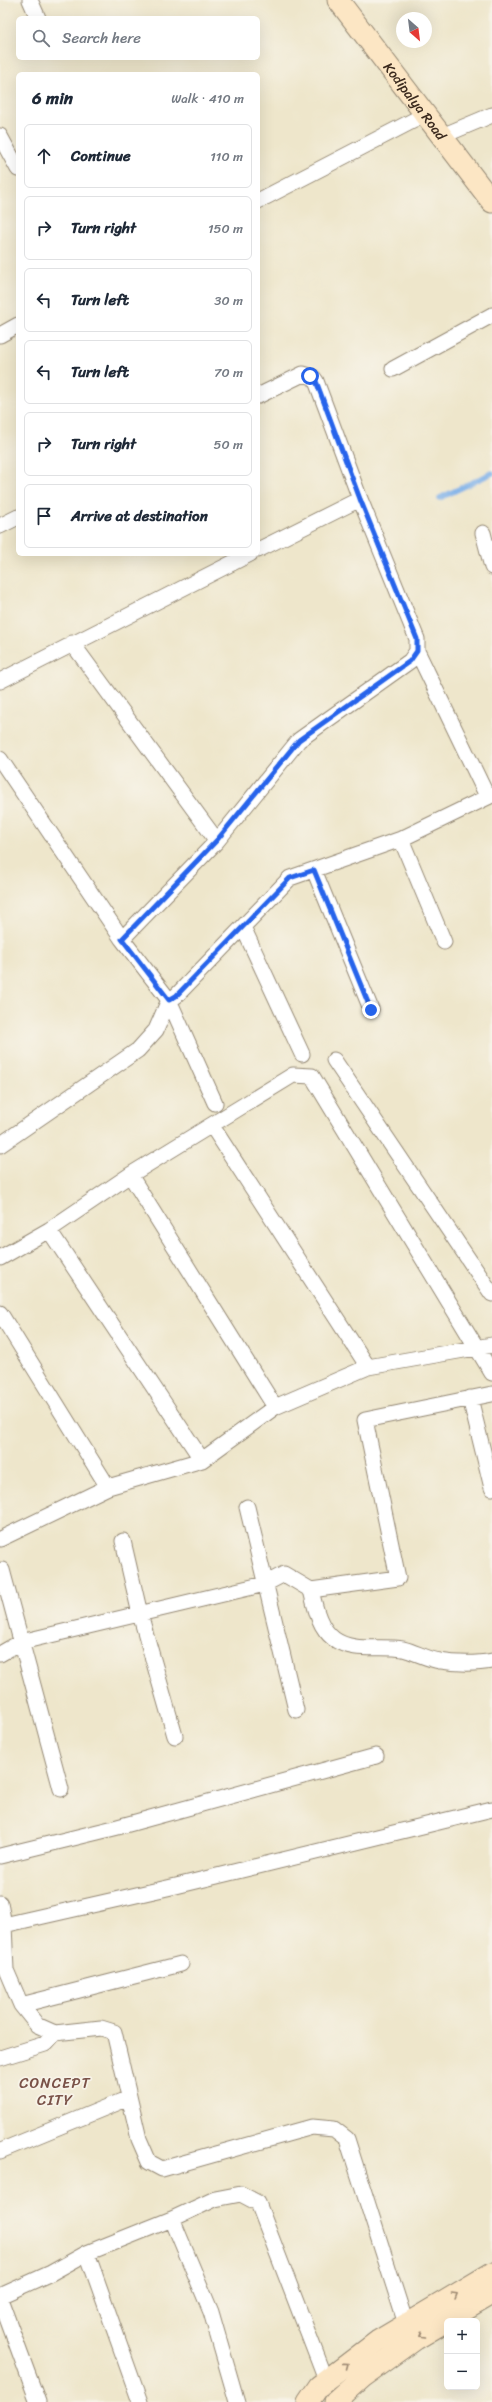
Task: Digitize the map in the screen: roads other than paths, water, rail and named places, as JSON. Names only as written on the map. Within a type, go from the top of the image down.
[{"type":"main road","name":"Kodipalya Road","points":[[338,0],[492,202]]},
{"type":"main road","points":[[308,2402],[319,2386],[378,2341],[492,2273]]},
{"type":"main road","points":[[335,2402],[363,2377],[416,2339],[492,2294]]},
{"type":"street","points":[[30,0],[37,16]]},
{"type":"street","points":[[260,200],[426,114]]},
{"type":"street","points":[[442,136],[492,115]]},
{"type":"street","points":[[0,136],[16,164]]},
{"type":"street","points":[[393,369],[492,316]]},
{"type":"street","points":[[0,335],[16,326]]},
{"type":"street","points":[[0,1145],[138,1050],[156,1030],[169,1000],[176,996],[290,878],[401,839],[490,795],[417,651],[417,639],[360,499],[313,377],[303,374],[260,395]]},
{"type":"street","points":[[260,549],[360,499]]},
{"type":"street","points":[[0,526],[16,518]]},
{"type":"street","points":[[483,533],[492,567]]},
{"type":"street","points":[[0,681],[72,643],[246,556]]},
{"type":"street","points":[[72,643],[217,840]]},
{"type":"street","points":[[122,939],[217,840],[299,740],[410,661],[417,651]]},
{"type":"street","points":[[0,759],[122,939],[169,1000],[216,1103]]},
{"type":"street","points":[[401,839],[444,942]]},
{"type":"street","points":[[314,870],[371,1010]]},
{"type":"street","points":[[243,927],[302,1054]]},
{"type":"street","points":[[334,1060],[492,1294]]},
{"type":"street","points":[[0,1258],[49,1230],[130,1175],[293,1075],[312,1076],[492,1373]]},
{"type":"street","points":[[212,1126],[368,1367]]},
{"type":"street","points":[[130,1175],[275,1407]]},
{"type":"street","points":[[49,1230],[202,1460]]},
{"type":"street","points":[[0,1313],[108,1487]]},
{"type":"street","points":[[0,1539],[108,1487],[202,1460],[275,1407],[368,1367],[492,1344]]},
{"type":"street","points":[[0,1654],[21,1642],[265,1584],[284,1574],[311,1590],[398,1578],[365,1420],[492,1394]]},
{"type":"street","points":[[470,1398],[492,1488]]},
{"type":"street","points":[[248,1507],[296,1710]]},
{"type":"street","points":[[123,1541],[140,1614],[175,1736]]},
{"type":"street","points":[[2,1570],[62,1789]]},
{"type":"street","points":[[311,1590],[316,1613],[324,1628],[334,1639],[351,1646],[402,1649],[440,1661],[483,1663],[492,1661]]},
{"type":"street","points":[[0,1856],[114,1828],[376,1756]]},
{"type":"street","points":[[4,1925],[176,1886],[492,1809]]},
{"type":"street","points":[[0,1903],[4,1925],[5,1979],[21,2005],[37,2025],[55,2033],[101,2028],[114,2032],[138,2139],[149,2162],[162,2169],[312,2126],[334,2129],[347,2139],[406,2324]]},
{"type":"street","points":[[21,2005],[181,1964]]},
{"type":"street","points":[[0,2058],[45,2044],[55,2033]]},
{"type":"street","points":[[0,2151],[129,2098]]},
{"type":"street","points":[[38,2402],[0,2297],[51,2273],[87,2253],[222,2198],[241,2194],[258,2204],[326,2380]]},
{"type":"street","points":[[172,2219],[211,2312],[237,2402]]},
{"type":"street","points":[[87,2253],[140,2402]]},
{"type":"waterway","points":[[440,498],[492,473]]},
{"type":"district","name":"CONCEPT CITY","points":[[55,2092]]}]
